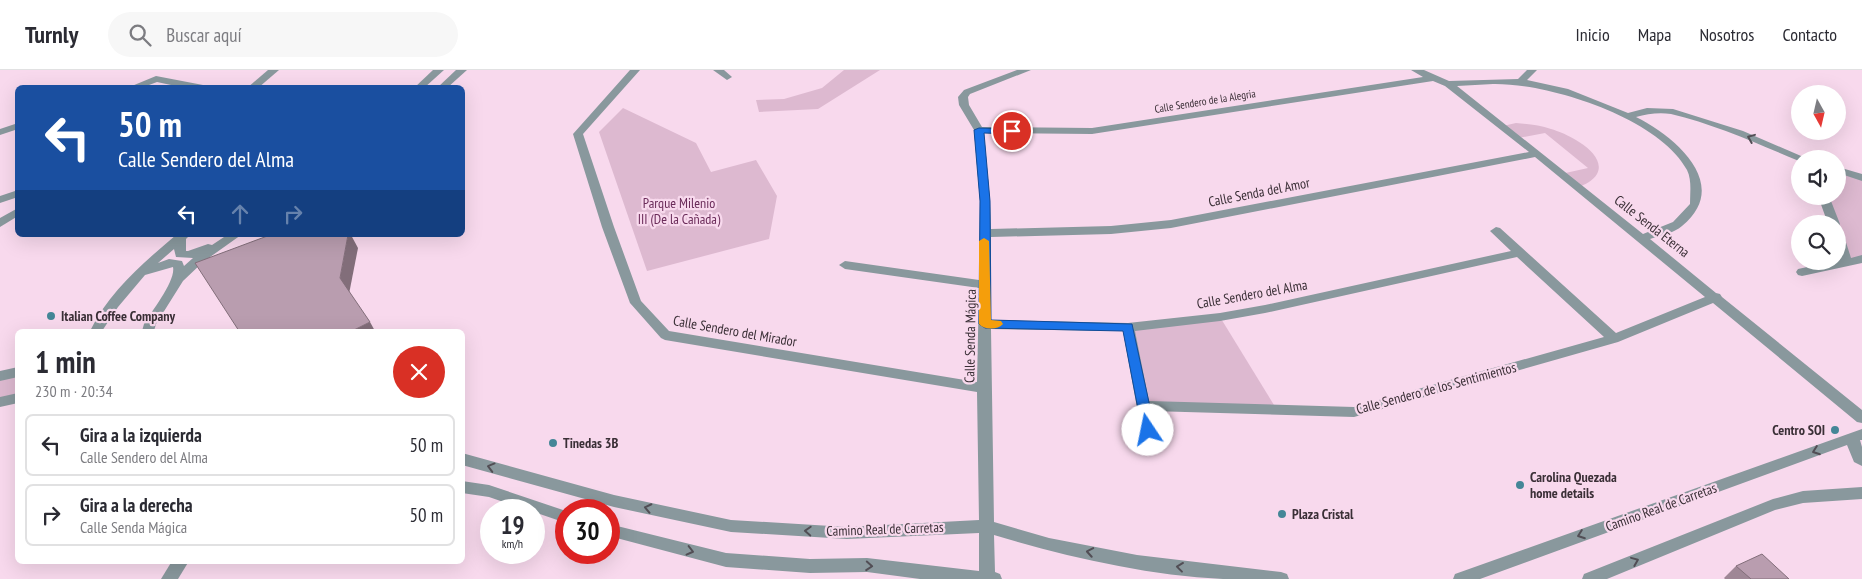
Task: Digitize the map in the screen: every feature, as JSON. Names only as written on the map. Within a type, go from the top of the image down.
[{"type":"street","points":[[255,85],[274,70]]},
{"type":"street","points":[[422,85],[439,70]]},
{"type":"street","points":[[444,85],[462,70]]},
{"type":"street","name":"Calle Sendero del Mirador","points":[[635,70],[578,134],[608,227],[636,303],[665,335],[984,388]]},
{"type":"street","points":[[718,70],[727,77]]},
{"type":"street","name":"Calle Senda Mágica","points":[[987,579],[984,388],[985,201],[979,130],[964,105],[963,97],[967,92],[974,89],[1026,70]]},
{"type":"street","name":"Calle Senda Eterna","points":[[1416,70],[1448,84],[1504,126],[1862,418]]},
{"type":"street","points":[[1520,82],[1532,70]]},
{"type":"street","name":"Calle Sendero de la Alegria","points":[[979,130],[1092,131],[1433,78]]},
{"type":"street","points":[[139,85],[156,79],[187,85]]},
{"type":"street","points":[[1448,84],[1520,82],[1573,94],[1601,103],[1628,116],[1657,134],[1681,155],[1692,168],[1696,181],[1695,205],[1677,225],[1643,238]]},
{"type":"street","points":[[1628,116],[1647,111],[1670,111],[1739,133],[1791,155]]},
{"type":"street","points":[[0,132],[15,127]]},
{"type":"street","name":"Calle Senda del Amor","points":[[984,233],[1110,230],[1171,224],[1537,154]]},
{"type":"street","points":[[1846,173],[1862,178]]},
{"type":"street","points":[[0,200],[15,195]]},
{"type":"street","points":[[0,223],[15,213]]},
{"type":"street","points":[[1496,231],[1614,339]]},
{"type":"street","points":[[97,329],[116,302],[135,280],[181,237]]},
{"type":"street","points":[[182,237],[180,254],[189,255],[230,238]]},
{"type":"street","points":[[149,329],[177,281],[199,259],[230,238]]},
{"type":"street","name":"Calle Sendero del Alma","points":[[985,324],[1128,327],[1220,317],[1265,309],[1520,253]]},
{"type":"street","points":[[1846,261],[1862,259]]},
{"type":"street","points":[[135,280],[168,263],[178,264],[180,271],[177,281]]},
{"type":"street","points":[[845,265],[985,285]]},
{"type":"street","points":[[1802,272],[1810,270]]},
{"type":"street","name":"Calle Sendero de los Sentimientos","points":[[1144,406],[1354,412],[1614,339],[1716,297]]},
{"type":"street","points":[[1128,327],[1148,430]]},
{"type":"street","points":[[0,376],[15,373]]},
{"type":"street","points":[[0,402],[15,399]]},
{"type":"street","points":[[1857,436],[1859,458],[1862,460]]},
{"type":"street","name":"Camino Real de Carretas","points":[[1460,579],[1857,436]]},
{"type":"street","name":"Camino Real de Carretas","points":[[465,460],[614,501],[731,526],[847,533],[985,526],[1049,545],[1137,562],[1281,579]]},
{"type":"street","points":[[465,487],[489,491],[555,514]]},
{"type":"street","points":[[1590,579],[1773,505],[1802,497],[1862,493]]},
{"type":"street","points":[[620,533],[726,560],[810,566],[866,565],[934,574],[994,579]]},
{"type":"street","points":[[169,579],[179,564]]},
{"type":"green space","points":[[844,70],[880,70],[818,109],[759,112],[756,100],[784,99],[822,88]]},
{"type":"green space","name":"Parque Milenio III (De la Cañada)","points":[[623,108],[696,143],[711,172],[756,160],[777,196],[769,239],[647,271],[599,132]]},
{"type":"green space","points":[[1516,123],[1547,128],[1575,139],[1584,145],[1597,159],[1599,166],[1597,174],[1578,188],[1561,174],[1588,168],[1545,133],[1518,138],[1503,126]]},
{"type":"green space","points":[[1846,173],[1862,178],[1862,259],[1846,261],[1846,215],[1833,215],[1828,205],[1846,205]]},
{"type":"green space","points":[[1220,317],[1277,410],[1144,406],[1128,327]]},
{"type":"green space","points":[[15,372],[15,398],[0,402],[0,376]]},
{"type":"building","points":[[265,237],[348,237],[340,278],[370,322],[356,329],[238,329],[195,263]]},
{"type":"building","points":[[1762,554],[1789,579],[1751,579],[1736,566]]},
{"type":"slow traffic","points":[[984,241],[985,324],[997,324]]},
{"type":"place","name":"Italian Coffee Company","points":[[51,316]]},
{"type":"place","name":"Centro SOI","points":[[1835,430]]},
{"type":"place","name":"Tinedas 3B","points":[[553,443]]},
{"type":"place","name":"Carolina Quezada home details","points":[[1520,485]]},
{"type":"place","name":"Plaza Cristal","points":[[1282,514]]},
{"type":"route","points":[[1012,131],[979,130],[985,201],[985,324],[1128,327],[1148,430]]}]
